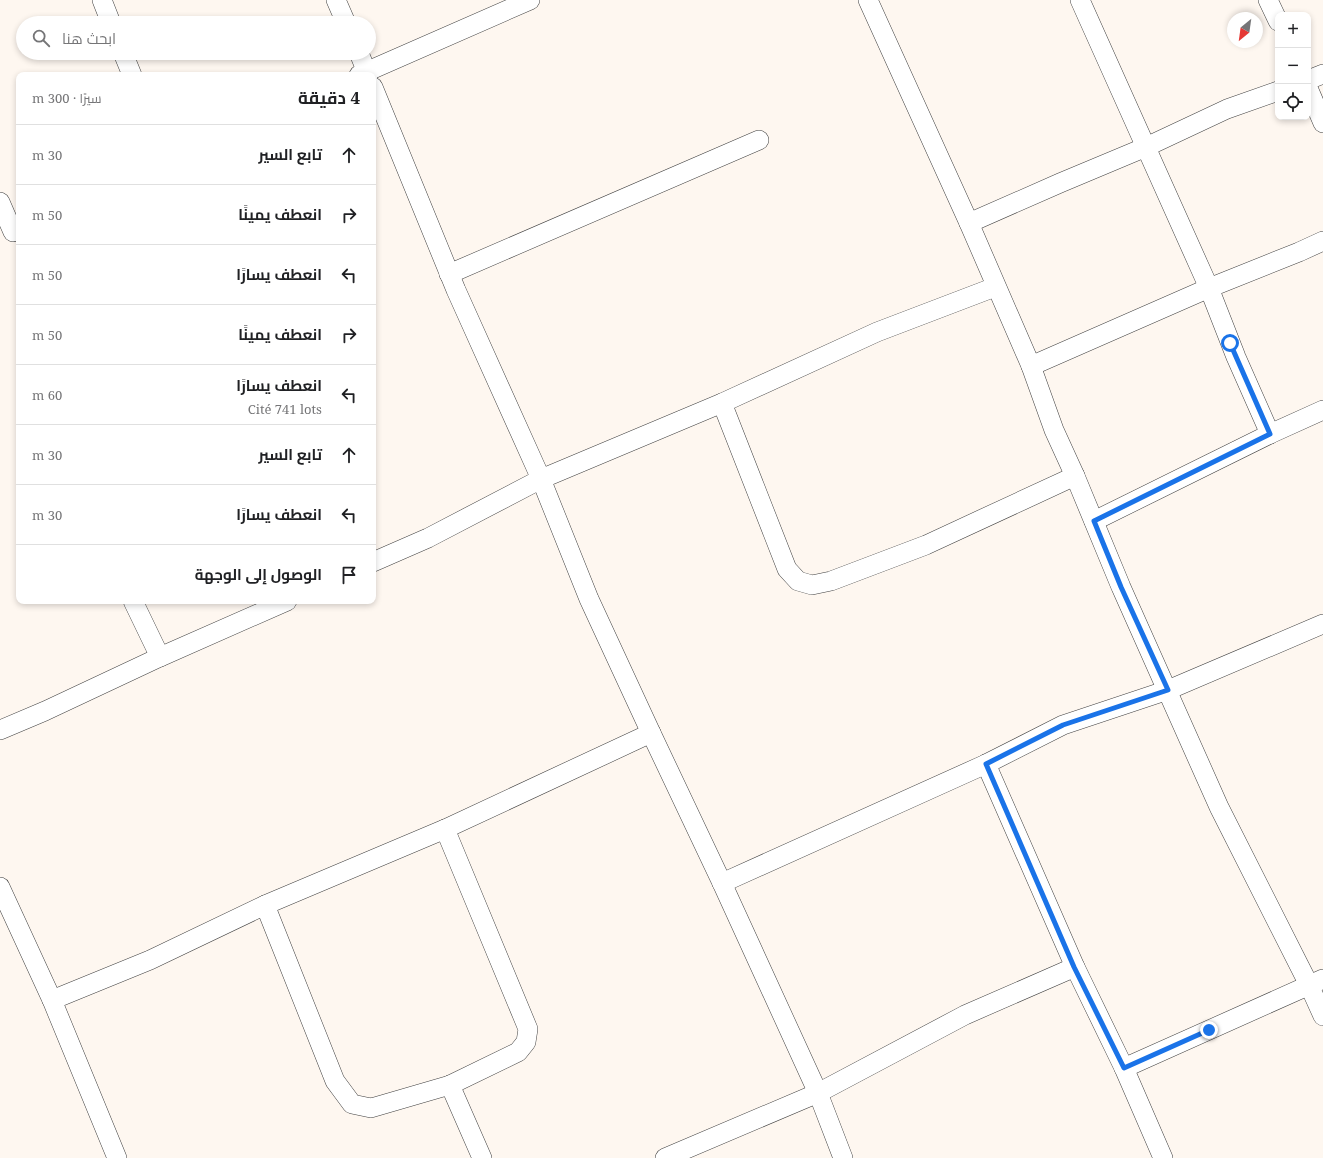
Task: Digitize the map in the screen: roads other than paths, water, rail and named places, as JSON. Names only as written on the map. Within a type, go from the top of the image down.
[{"type":"street","points":[[102,0],[108,16]]},
{"type":"street","points":[[336,0],[343,16]]},
{"type":"street","points":[[376,73],[530,0]]},
{"type":"street","points":[[868,0],[969,223],[1030,366],[1054,430],[1075,476],[1121,587],[1219,807],[1316,982],[1323,1016]]},
{"type":"street","points":[[1080,0],[1209,288],[1236,357],[1270,434]]},
{"type":"street","points":[[1268,0],[1275,15]]},
{"type":"street","points":[[127,60],[131,72]]},
{"type":"street","points":[[361,60],[365,72]]},
{"type":"street","points":[[1311,79],[1323,74]]},
{"type":"street","points":[[969,223],[1146,147],[1227,110],[1275,92]]},
{"type":"street","points":[[1311,95],[1323,123]]},
{"type":"street","points":[[376,99],[449,274],[541,479],[589,599],[722,883],[818,1093],[843,1158]]},
{"type":"street","points":[[449,274],[759,140]]},
{"type":"street","points":[[0,202],[11,233]]},
{"type":"street","points":[[1030,366],[1209,288],[1323,241]]},
{"type":"street","points":[[376,561],[428,538],[541,479],[722,403],[877,332],[995,287]]},
{"type":"street","points":[[722,403],[787,569],[798,581],[812,586],[831,581],[926,545],[1075,476]]},
{"type":"street","points":[[1094,521],[1270,434],[1323,410]]},
{"type":"street","points":[[135,604],[160,657]]},
{"type":"street","points":[[0,730],[280,604]]},
{"type":"street","points":[[722,883],[986,764],[1063,725],[1168,690],[1323,624]]},
{"type":"street","points":[[52,1000],[150,960],[265,906],[445,829],[651,733]]},
{"type":"street","points":[[986,764],[1074,967],[1124,1068],[1163,1158]]},
{"type":"street","points":[[265,906],[335,1081],[352,1104],[371,1108],[450,1085],[518,1052],[526,1042],[528,1029],[445,829]]},
{"type":"street","points":[[0,887],[52,1000],[117,1158]]},
{"type":"street","points":[[665,1158],[818,1093],[965,1015],[1074,967]]},
{"type":"street","points":[[1124,1068],[1316,982]]},
{"type":"street","points":[[450,1085],[482,1158]]}]
